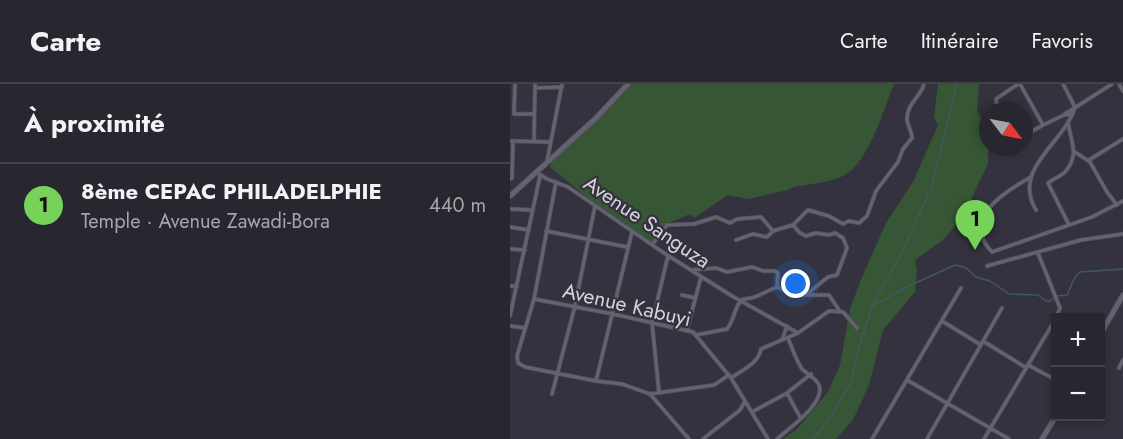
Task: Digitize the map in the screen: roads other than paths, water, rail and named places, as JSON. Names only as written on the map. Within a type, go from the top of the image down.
[{"type":"street","points":[[515,84],[514,113],[534,114]]},
{"type":"street","points":[[510,196],[538,173],[628,84]]},
{"type":"street","points":[[736,240],[753,234],[766,237],[773,231],[793,225],[808,210],[825,214],[843,224],[850,221],[858,224],[866,217],[876,191],[898,162],[903,149],[913,136],[907,117],[913,101],[921,94],[924,84]]},
{"type":"street","points":[[996,102],[996,99],[1019,84],[1043,125]]},
{"type":"street","points":[[1036,210],[1029,196],[1031,177],[1045,152],[1068,122],[1075,107],[1063,84]]},
{"type":"street","points":[[1033,131],[1064,115],[1110,84]]},
{"type":"street","points":[[1119,84],[1123,91]]},
{"type":"street","points":[[534,141],[535,86],[562,86],[546,163]]},
{"type":"street","points":[[1064,115],[1073,114]]},
{"type":"street","points":[[1068,122],[1075,152],[1072,164],[1048,183],[1069,225]]},
{"type":"street","points":[[1089,160],[1123,139]]},
{"type":"street","points":[[510,179],[512,178],[512,141],[550,142]]},
{"type":"street","points":[[1075,152],[1089,160],[1117,205]]},
{"type":"street","points":[[510,316],[529,230],[538,173]]},
{"type":"street","name":"Avenue Sanguza","points":[[538,173],[568,187],[690,270],[798,333]]},
{"type":"street","points":[[1031,177],[993,203],[981,223],[982,238],[992,252],[1092,218],[1123,201]]},
{"type":"street","points":[[556,182],[534,298],[516,358],[518,363],[525,367],[628,386],[650,394],[689,439]]},
{"type":"street","points":[[552,394],[575,306],[595,206]]},
{"type":"street","points":[[510,209],[532,210]]},
{"type":"street","points":[[652,245],[667,225],[690,225],[713,217],[730,223],[737,219],[761,217],[773,231]]},
{"type":"street","points":[[793,225],[806,236],[816,233],[829,235],[836,233],[843,238],[847,248],[844,261],[836,276],[828,277],[807,294]]},
{"type":"street","points":[[510,227],[529,230]]},
{"type":"street","points":[[546,231],[627,247]]},
{"type":"street","points":[[596,381],[632,232]]},
{"type":"street","points":[[987,266],[1081,240],[1123,234]]},
{"type":"street","points":[[510,249],[525,250]]},
{"type":"street","points":[[1038,253],[1059,313]]},
{"type":"street","points":[[660,392],[652,323],[668,256]]},
{"type":"street","points":[[690,270],[716,268],[727,272],[752,267],[763,271],[775,270],[778,273],[777,287]]},
{"type":"street","points":[[687,330],[701,276]]},
{"type":"street","points":[[510,286],[517,286]]},
{"type":"street","points":[[696,335],[726,329],[732,323],[741,300],[755,297],[777,287],[794,295],[829,295],[839,310],[847,314],[856,328]]},
{"type":"street","points":[[872,439],[961,288]]},
{"type":"street","points":[[682,295],[695,298]]},
{"type":"street","points":[[1105,328],[1123,295]]},
{"type":"street","name":"Avenue Kabuyi","points":[[534,298],[687,330],[696,335],[730,376],[768,439]]},
{"type":"street","points":[[927,439],[1002,308]]},
{"type":"street","points":[[650,394],[714,386],[757,360],[761,349],[798,333],[823,314],[839,310]]},
{"type":"street","points":[[942,321],[1051,378]]},
{"type":"street","points":[[510,326],[525,328]]},
{"type":"street","points":[[782,340],[787,326]]},
{"type":"street","points":[[984,439],[1051,326]]},
{"type":"street","points":[[777,439],[812,408],[819,394],[818,383],[802,368],[788,338]]},
{"type":"street","points":[[1119,368],[1123,360]]},
{"type":"street","points":[[751,412],[787,393],[811,374]]},
{"type":"street","points":[[907,380],[1009,439]]},
{"type":"street","points":[[787,393],[801,418]]},
{"type":"street","points":[[703,439],[740,410],[745,401]]},
{"type":"street","points":[[1042,439],[1053,421]]},
{"type":"waterway","points":[[813,439],[828,421],[851,383],[859,346],[872,307],[902,252],[932,186],[957,84]]},
{"type":"waterway","points":[[872,306],[955,265],[966,268],[976,277],[990,281],[1009,294],[1038,295],[1046,301],[1067,295],[1075,277],[1080,272],[1123,269]]},
{"type":"place","name":"8ème CEPAC PHILADELPHIE","points":[[975,250]]}]
